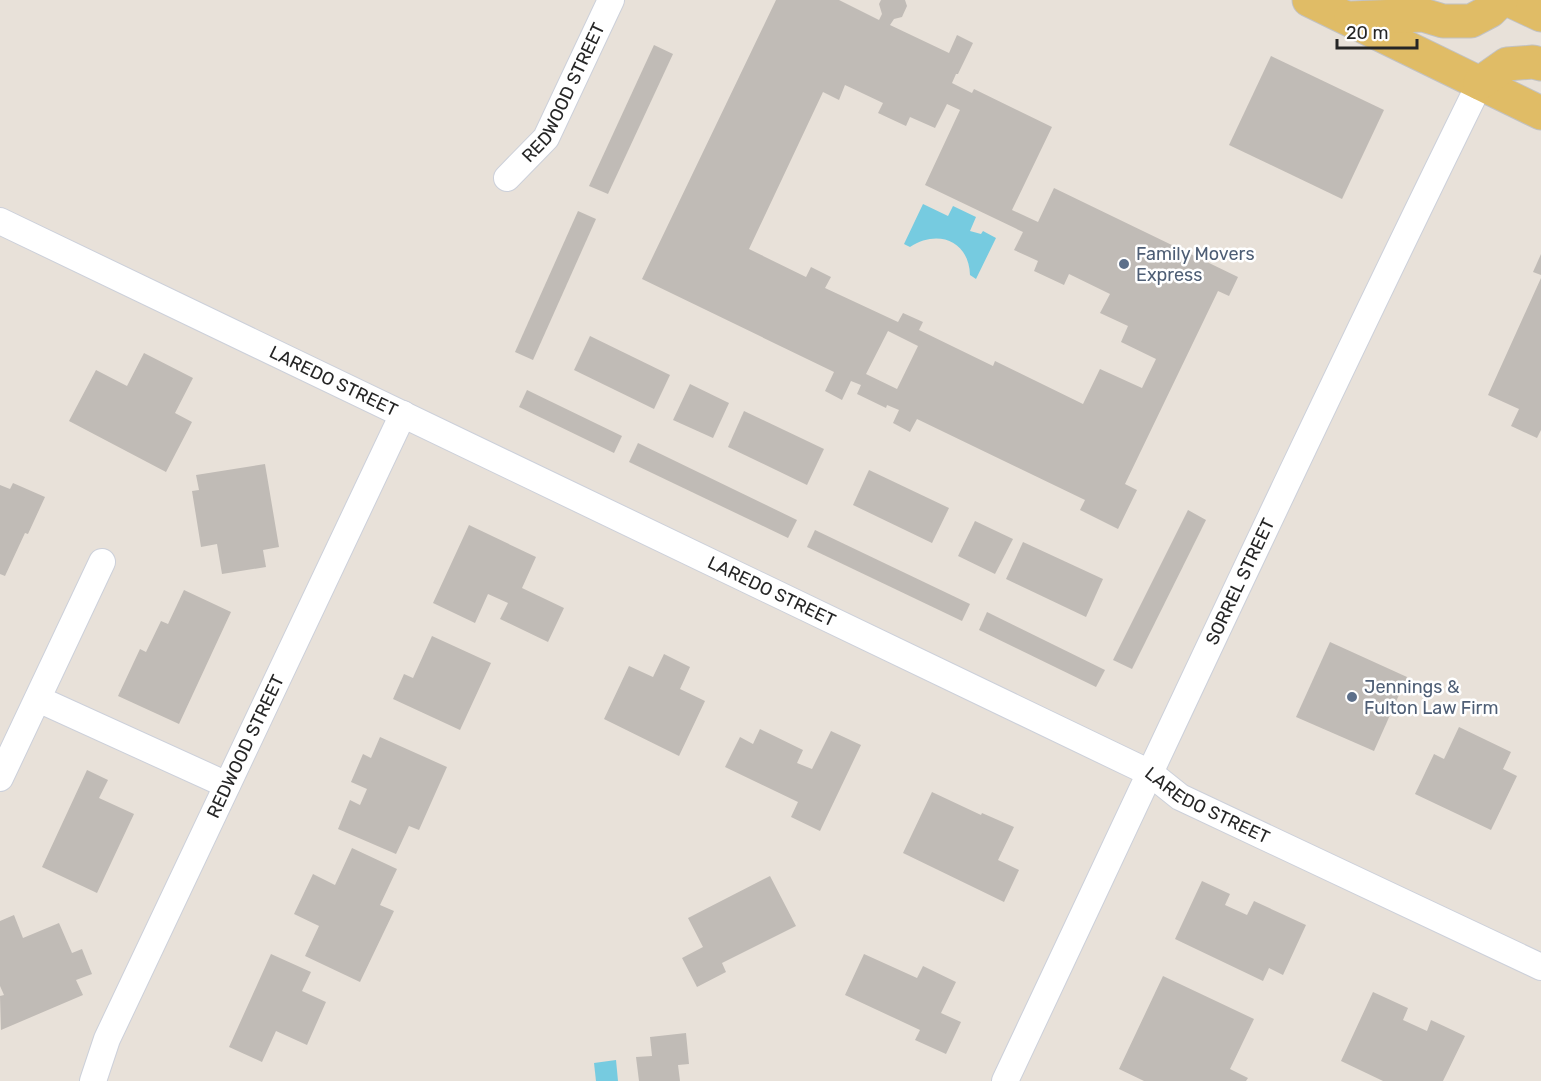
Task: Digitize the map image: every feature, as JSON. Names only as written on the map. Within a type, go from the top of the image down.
[{"type":"main road","points":[[1309,0],[1541,113]]},
{"type":"main road","points":[[1346,18],[1423,15],[1443,21],[1471,21],[1490,11],[1501,0]]},
{"type":"main road","points":[[1509,0],[1541,15]]},
{"type":"main road","points":[[1480,83],[1507,64],[1533,62],[1541,64]]},
{"type":"street","name":"REDWOOD STREET","points":[[507,178],[546,138],[611,0]]},
{"type":"street","name":"SORREL STREET","points":[[1005,1081],[1273,509],[1480,83]]},
{"type":"street","name":"LAREDO STREET","points":[[0,221],[1150,773],[1180,797],[1541,967]]},
{"type":"street","name":"REDWOOD STREET","points":[[93,1081],[107,1039],[403,414]]},
{"type":"street","points":[[0,778],[102,562]]},
{"type":"street","points":[[38,699],[227,785]]},
{"type":"water","points":[[923,204],[948,216],[953,206],[976,217],[970,231],[981,234],[983,231],[996,238],[976,279],[970,275],[964,253],[950,241],[931,239],[910,247],[904,244]]},
{"type":"water","points":[[616,1060],[618,1081],[596,1081],[594,1063]]},
{"type":"building","name":"Family Movers Express","points":[[776,0],[839,0],[879,20],[882,14],[879,4],[881,0],[905,0],[907,6],[902,17],[894,19],[890,25],[949,53],[957,35],[973,43],[952,83],[972,93],[974,89],[1052,127],[1012,210],[1038,222],[1054,188],[1238,277],[1229,296],[1218,291],[1125,484],[1137,490],[1118,529],[1080,510],[1085,500],[917,419],[910,432],[893,423],[899,410],[887,405],[886,408],[857,394],[861,385],[851,381],[842,400],[825,391],[834,372],[642,279]],"holes":[[[845,85],[883,103],[878,113],[906,126],[910,117],[935,128],[947,104],[960,110],[925,185],[1023,232],[1014,250],[1038,261],[1034,271],[1064,285],[1069,274],[1110,294],[1100,313],[1128,326],[1121,342],[1156,359],[1142,388],[1100,369],[1083,404],[995,361],[993,366],[919,330],[923,322],[903,313],[898,322],[825,288],[831,277],[811,267],[806,277],[749,249],[823,92],[839,100]],[[888,331],[918,346],[897,389],[866,374]]]},
{"type":"building","points":[[654,45],[673,54],[608,194],[589,186]]},
{"type":"building","points":[[1271,56],[1384,110],[1342,199],[1229,145]]},
{"type":"building","points":[[578,211],[596,219],[533,360],[515,352]]},
{"type":"building","points":[[1541,254],[1541,275],[1533,272]]},
{"type":"building","points":[[1541,278],[1541,430],[1537,438],[1511,426],[1519,409],[1488,395]]},
{"type":"building","points":[[590,336],[670,375],[654,409],[574,370]]},
{"type":"building","points":[[144,353],[193,378],[175,413],[192,422],[166,472],[69,421],[96,370],[127,386]]},
{"type":"building","points":[[690,384],[729,403],[713,438],[673,420]]},
{"type":"building","points":[[527,390],[622,436],[614,453],[519,407]]},
{"type":"building","points":[[744,411],[824,449],[807,485],[728,447]]},
{"type":"building","points":[[638,443],[797,520],[788,538],[629,462]]},
{"type":"building","points":[[265,464],[279,547],[263,550],[266,567],[222,574],[217,544],[201,547],[192,491],[199,490],[196,475]]},
{"type":"building","points":[[869,470],[949,508],[932,543],[853,505]]},
{"type":"building","points":[[13,483],[45,497],[5,576],[0,574],[0,485],[10,489]]},
{"type":"building","points":[[1188,510],[1206,520],[1132,669],[1113,660]]},
{"type":"building","points":[[975,521],[1013,539],[995,574],[958,556]]},
{"type":"building","points":[[469,525],[536,557],[522,588],[564,608],[548,642],[500,619],[508,603],[488,594],[475,623],[433,603]]},
{"type":"building","points":[[815,530],[970,604],[962,621],[807,547]]},
{"type":"building","points":[[1023,542],[1103,579],[1086,617],[1006,579]]},
{"type":"building","points":[[184,590],[231,612],[179,724],[118,696],[140,649],[146,652],[161,621],[168,624]]},
{"type":"building","points":[[987,612],[1105,670],[1096,687],[979,630]]},
{"type":"building","points":[[432,636],[491,663],[460,730],[393,699],[404,674],[413,678]]},
{"type":"building","name":"Jennings & Fulton Law Firm","points":[[1330,642],[1407,677],[1374,751],[1296,717]]},
{"type":"building","points":[[664,654],[690,667],[680,689],[705,701],[679,756],[604,719],[629,666],[653,677]]},
{"type":"building","points":[[1459,727],[1511,752],[1503,769],[1517,776],[1491,830],[1415,794],[1434,754],[1444,759]]},
{"type":"building","points":[[760,729],[803,750],[797,763],[812,769],[831,731],[861,745],[820,831],[791,817],[798,802],[725,767],[740,737],[753,744]]},
{"type":"building","points":[[380,737],[447,767],[419,830],[409,826],[396,854],[338,829],[350,800],[360,805],[367,789],[351,782],[363,754],[371,758]]},
{"type":"building","points":[[87,770],[108,780],[99,798],[134,814],[97,893],[42,867]]},
{"type":"building","points":[[932,792],[981,815],[982,813],[1014,827],[998,860],[1019,870],[1004,902],[903,853]]},
{"type":"building","points":[[352,848],[397,869],[380,905],[394,911],[360,982],[305,956],[319,926],[294,914],[313,874],[335,885]]},
{"type":"building","points":[[770,876],[796,926],[722,963],[726,972],[697,987],[682,958],[703,947],[688,918]]},
{"type":"building","points":[[1202,881],[1230,894],[1225,905],[1247,915],[1254,901],[1306,925],[1283,975],[1269,968],[1263,981],[1175,939]]},
{"type":"building","points":[[14,915],[23,938],[59,923],[72,953],[82,949],[92,974],[76,980],[83,995],[1,1030],[0,996],[4,995],[0,986],[0,921]]},
{"type":"building","points":[[271,954],[311,972],[302,991],[326,1002],[307,1045],[276,1031],[262,1062],[229,1047]]},
{"type":"building","points":[[864,954],[917,978],[923,966],[956,982],[941,1013],[961,1022],[946,1054],[915,1040],[920,1030],[845,995]]},
{"type":"building","points":[[1163,976],[1254,1019],[1230,1069],[1248,1078],[1246,1081],[1144,1081],[1119,1069]]},
{"type":"building","points":[[1373,992],[1408,1008],[1403,1020],[1427,1031],[1431,1020],[1465,1036],[1443,1081],[1383,1081],[1341,1061]]},
{"type":"building","points":[[686,1033],[689,1064],[678,1065],[680,1081],[639,1081],[636,1057],[652,1056],[650,1037]]},
{"type":"place","name":"Family Movers Express","points":[[1124,264]]},
{"type":"place","name":"Jennings & Fulton Law Firm","points":[[1352,697]]}]
